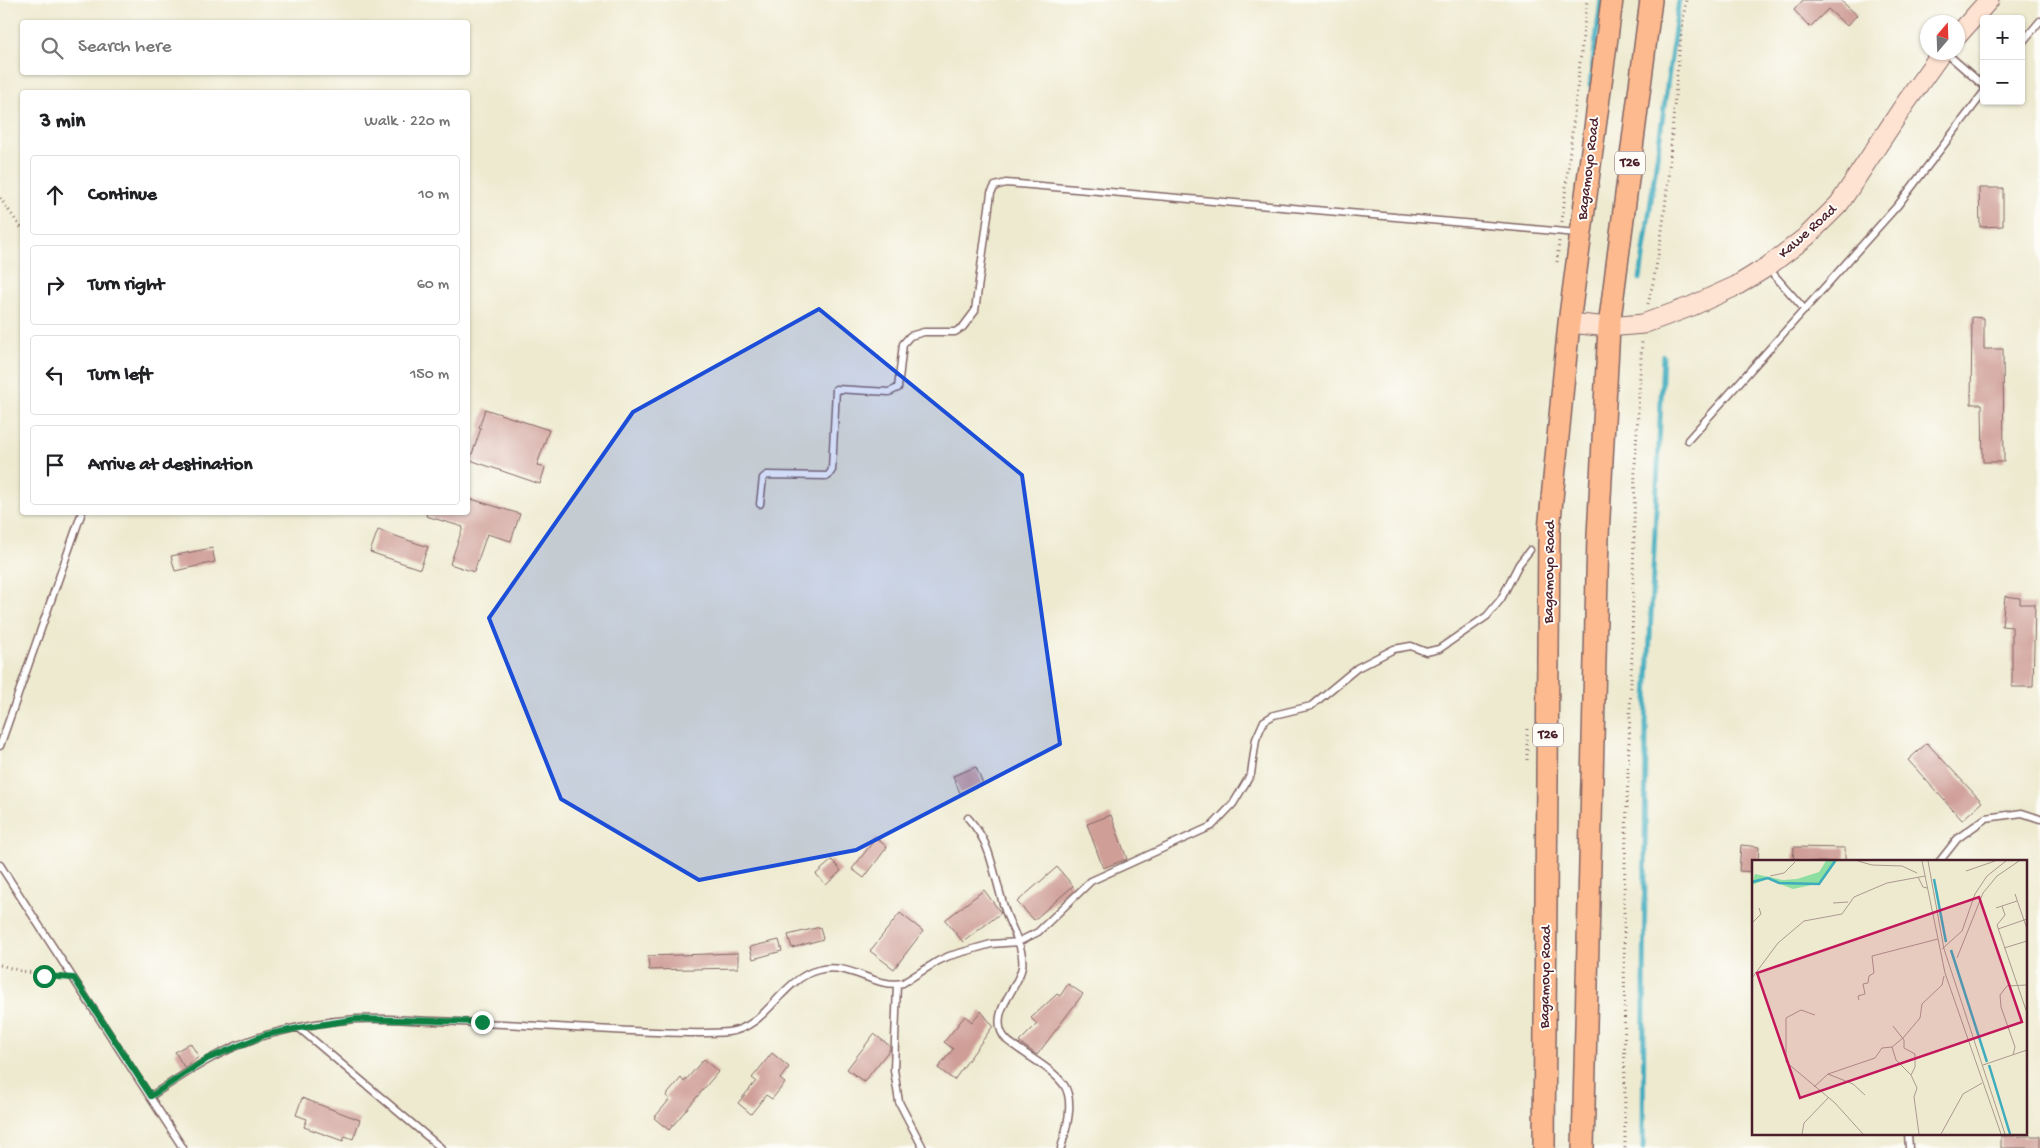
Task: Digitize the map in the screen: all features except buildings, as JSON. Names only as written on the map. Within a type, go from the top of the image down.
[{"type":"highway","name":"Bagamoyo Road","points":[[1544,1148],[1549,530],[1569,323],[1612,0]]},
{"type":"highway","name":"T26","points":[[1583,1148],[1598,536],[1609,327],[1651,0]]},
{"type":"main road","points":[[1965,27],[1989,0]]},
{"type":"main road","name":"Kawe Road","points":[[1569,323],[1609,327],[1643,324],[1736,286],[1766,267],[1806,237],[1839,204],[1906,104],[1938,60]]},
{"type":"lane","points":[[2025,39],[2040,21]]},
{"type":"lane","points":[[1953,60],[1980,83]]},
{"type":"lane","points":[[1688,440],[1898,205],[1980,97]]},
{"type":"lane","points":[[760,504],[763,478],[767,475],[828,476],[832,470],[836,389],[889,392],[898,388],[903,344],[910,336],[924,332],[955,332],[963,327],[975,311],[991,193],[995,186],[1006,183],[1581,233]]},
{"type":"lane","points":[[1766,267],[1805,310]]},
{"type":"lane","points":[[0,746],[81,515]]},
{"type":"lane","points":[[151,1096],[207,1059],[265,1035],[299,1028],[357,1019],[482,1022],[677,1033],[728,1032],[741,1029],[754,1022],[781,993],[800,978],[818,970],[847,969],[886,983],[897,984],[903,983],[949,956],[991,944],[1018,942],[1038,932],[1091,881],[1212,826],[1233,804],[1251,774],[1256,739],[1264,722],[1274,715],[1311,706],[1357,668],[1394,650],[1412,646],[1426,652],[1439,649],[1488,616],[1501,599],[1519,564],[1530,550]]},
{"type":"lane","points":[[1941,860],[1958,838],[1986,818],[2022,813],[2040,819]]},
{"type":"lane","points":[[968,818],[979,831],[988,850],[1023,962],[1022,969],[1003,1007],[999,1020],[1000,1030],[1006,1040],[1048,1070],[1064,1085],[1069,1106],[1061,1148]]},
{"type":"lane","points":[[0,865],[183,1148]]},
{"type":"lane","points":[[897,984],[894,1070],[899,1102],[923,1148]]},
{"type":"lane","points":[[299,1028],[441,1148]]},
{"type":"path","points":[[1625,1148],[1624,896],[1632,652],[1635,466],[1643,324],[1656,272],[1686,0]]},
{"type":"path","points":[[0,198],[20,226]]},
{"type":"path","points":[[0,965],[44,976],[74,978]]},
{"type":"highlighted area","points":[[819,309],[1022,475],[1060,744],[856,850],[699,880],[561,799],[489,618],[633,412]]},
{"type":"waterway","points":[[1590,85],[1601,0]]},
{"type":"waterway","points":[[1640,279],[1679,0]]},
{"type":"waterway","points":[[1643,1148],[1646,723],[1663,356]]},
{"type":"route","points":[[44,976],[74,978],[151,1096],[207,1059],[265,1035],[357,1019],[482,1022]]}]
